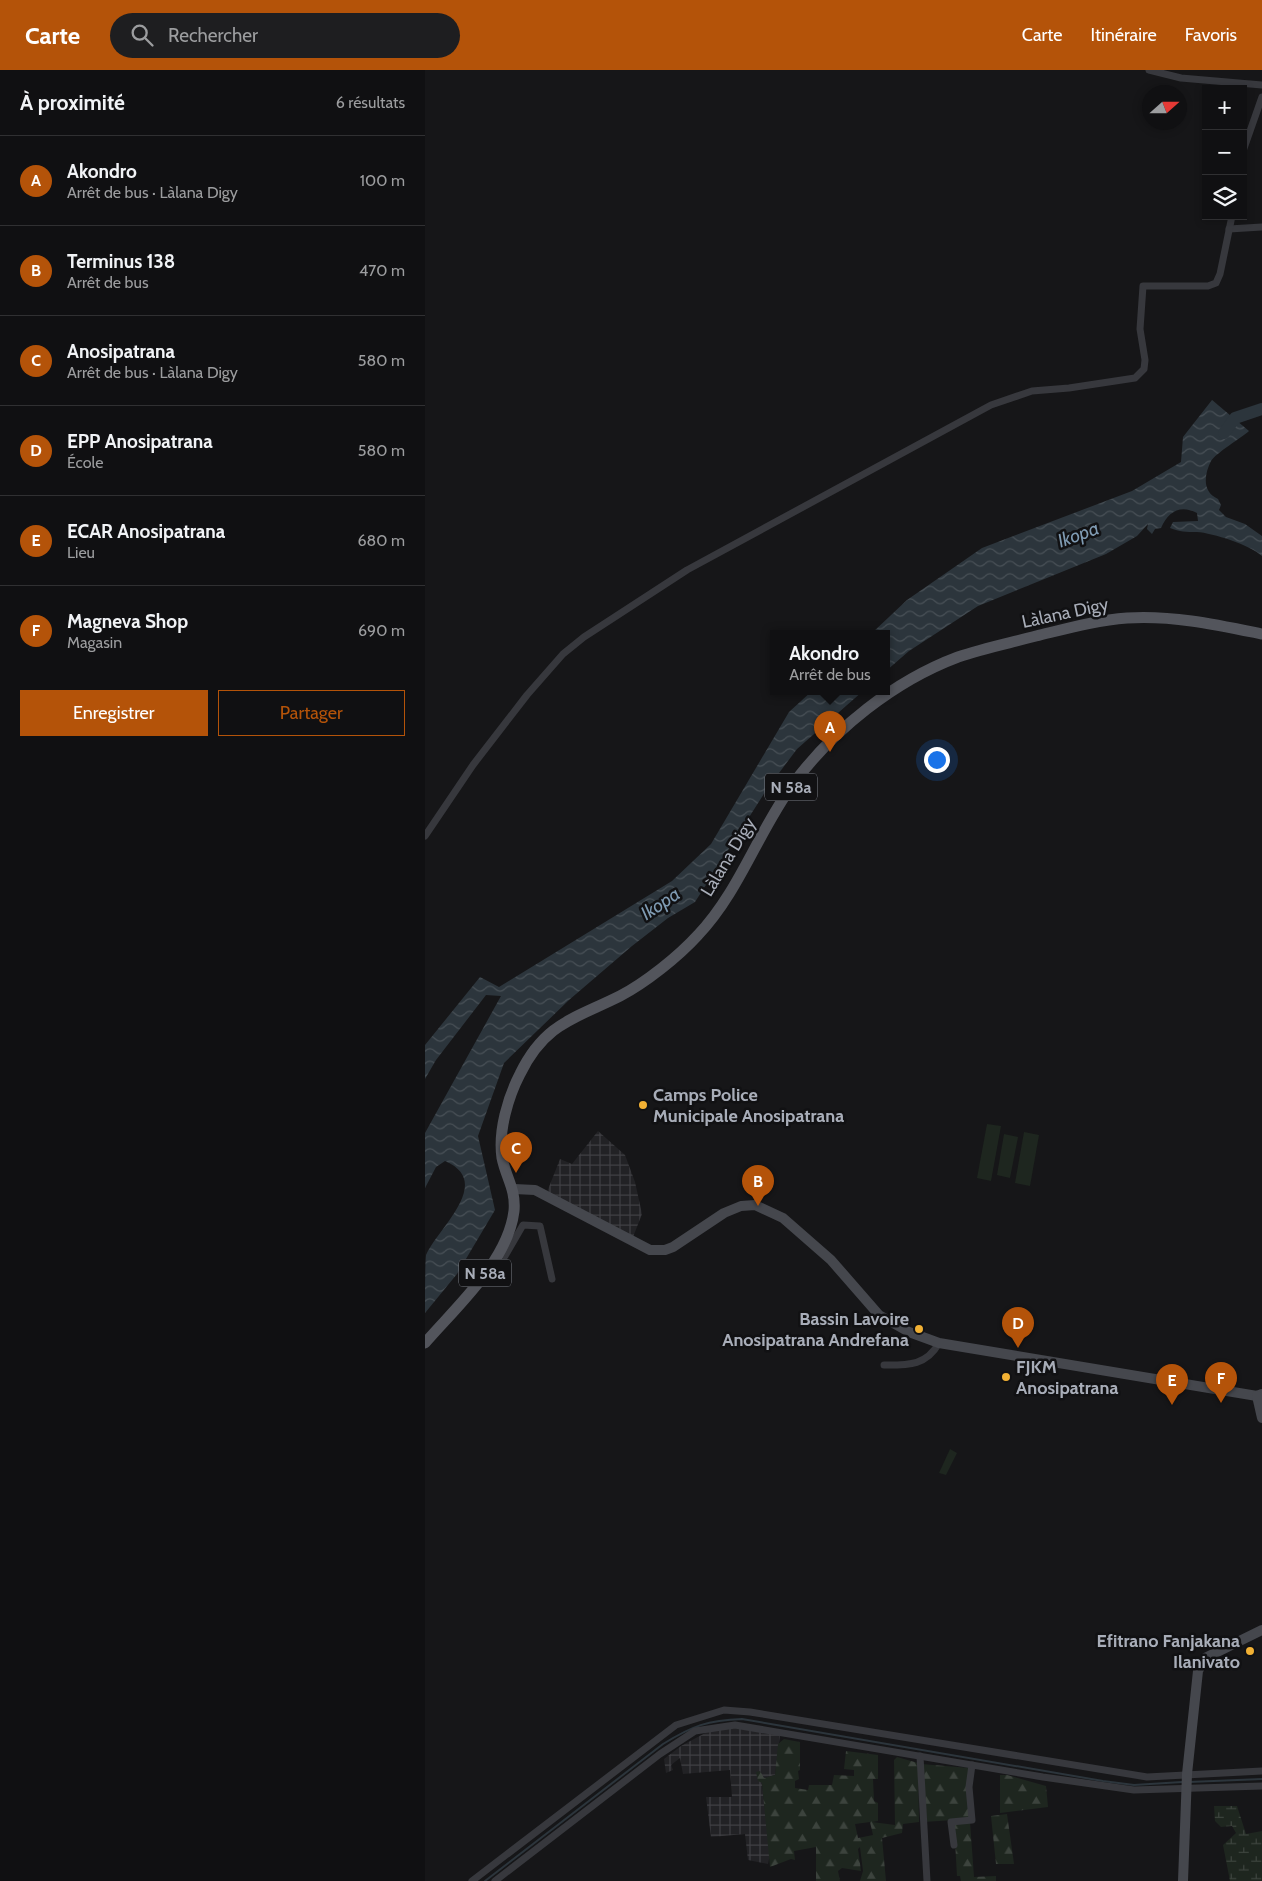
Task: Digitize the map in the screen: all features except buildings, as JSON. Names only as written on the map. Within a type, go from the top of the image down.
[{"type":"main road","name":"Làlana Digy","points":[[890,692],[923,673],[959,657],[1050,632],[1125,618],[1198,621],[1262,634]]},
{"type":"main road","name":"Làlana Digy","points":[[425,1343],[492,1265],[507,1240],[513,1212],[514,1189],[502,1157],[504,1121],[507,1106],[520,1073],[536,1050],[559,1025],[621,996],[649,977],[697,936],[718,909],[794,783],[825,747],[886,695]]},
{"type":"street","points":[[1149,70],[1181,78],[1262,85]]},
{"type":"street","points":[[1247,140],[1262,97]]},
{"type":"street","points":[[425,836],[473,766],[527,695],[563,654],[583,637],[687,570],[991,405],[1033,390],[1069,388],[1135,378],[1144,369],[1145,360],[1140,329],[1143,286],[1208,286],[1216,283],[1220,274],[1231,220]]},
{"type":"street","points":[[1229,229],[1262,227]]},
{"type":"street","points":[[514,1189],[535,1190],[650,1250],[665,1250],[673,1247],[725,1213],[741,1206],[755,1205],[783,1218],[831,1260],[879,1315],[909,1332],[939,1343],[1259,1395],[1262,1418]]},
{"type":"street","points":[[499,1254],[505,1256],[523,1226],[540,1226],[552,1279]]},
{"type":"street","points":[[884,1365],[909,1365],[932,1356],[939,1343]]},
{"type":"street","points":[[1183,1881],[1187,1774],[1198,1671],[1205,1658],[1262,1630]]},
{"type":"street","points":[[472,1881],[676,1725],[724,1710],[760,1713],[1147,1777],[1262,1771]]},
{"type":"street","points":[[495,1881],[660,1754],[695,1731],[735,1725],[1134,1790],[1262,1786]]},
{"type":"street","points":[[919,1756],[927,1881]]},
{"type":"street","points":[[954,1845],[951,1822],[972,1820],[969,1787],[972,1765]]},
{"type":"shaded area","points":[[598,1131],[625,1155],[635,1182],[642,1214],[633,1237],[547,1192],[560,1159],[572,1164]]},
{"type":"shaded area","points":[[734,1727],[780,1735],[775,1775],[764,1778],[762,1783],[770,1854],[768,1864],[748,1860],[745,1834],[711,1837],[706,1797],[732,1797],[730,1770],[683,1774],[680,1758],[671,1765],[673,1770],[666,1773],[664,1759],[681,1746],[709,1731]]},
{"type":"green space","points":[[987,1124],[1001,1126],[991,1181],[977,1178]]},
{"type":"green space","points":[[1024,1132],[1039,1135],[1030,1186],[1015,1183]]},
{"type":"green space","points":[[1004,1134],[1018,1137],[1010,1178],[997,1175]]},
{"type":"green space","points":[[950,1449],[957,1453],[946,1475],[939,1473]]},
{"type":"green space","points":[[784,1739],[800,1742],[800,1770],[798,1771],[799,1779],[795,1781],[795,1788],[808,1790],[809,1785],[832,1785],[834,1775],[854,1776],[854,1770],[844,1769],[846,1751],[878,1755],[878,1779],[873,1779],[874,1801],[878,1803],[878,1821],[872,1822],[895,1825],[894,1760],[897,1757],[918,1763],[919,1822],[903,1824],[902,1833],[882,1838],[886,1881],[860,1881],[863,1871],[860,1847],[858,1849],[861,1871],[842,1868],[838,1871],[840,1881],[816,1881],[816,1847],[794,1851],[795,1860],[791,1859],[770,1867],[762,1783],[758,1781],[756,1772],[760,1771],[764,1778],[775,1775],[778,1744]],"holes":[[[870,1822],[873,1835],[858,1838],[855,1824]]]},
{"type":"green space","points":[[921,1764],[970,1768],[971,1819],[923,1822]]},
{"type":"green space","points":[[1000,1775],[1007,1775],[1046,1786],[1048,1807],[1000,1813]]},
{"type":"green space","points":[[1214,1806],[1237,1806],[1246,1834],[1262,1831],[1262,1881],[1230,1881],[1223,1845],[1236,1833],[1232,1826],[1221,1827],[1215,1821]]},
{"type":"green space","points":[[1007,1814],[1014,1864],[996,1864],[991,1816]]},
{"type":"green space","points":[[970,1822],[974,1877],[996,1876],[996,1881],[961,1881],[960,1876],[957,1876],[954,1823]]},
{"type":"water","points":[[1212,400],[1249,431],[1211,461],[1206,483],[1209,492],[1218,499],[1221,505],[1219,510],[1226,517],[1245,524],[1262,536],[1262,556],[1249,548],[1221,537],[1170,528],[1173,522],[1198,521],[1197,513],[1191,510],[1175,511],[1167,518],[1161,528],[1155,529],[1152,534],[1147,529],[1148,524],[1137,536],[1106,554],[978,606],[909,651],[890,668],[890,630],[875,630],[907,600],[982,548],[1132,491],[1181,462],[1183,437]]},
{"type":"water","points":[[808,695],[858,695],[797,749],[767,789],[695,902],[668,918],[632,946],[569,1000],[504,1063],[478,1136],[495,1210],[457,1274],[425,1313],[426,1255],[459,1205],[464,1193],[465,1181],[459,1170],[445,1161],[436,1167],[425,1188],[425,1133],[501,996],[486,995],[436,1060],[425,1079],[425,1045],[480,977],[499,987],[672,881],[711,844],[789,712]]},
{"type":"waterway","name":"Ikopa","points":[[1224,433],[1235,418],[1262,409]]},
{"type":"waterway","points":[[485,1881],[663,1744],[692,1728],[719,1721],[742,1719],[1103,1781],[1134,1785],[1182,1782]]},
{"type":"waterway","points":[[1189,1782],[1262,1779]]},
{"type":"place","name":"Akondro","points":[[830,752]]},
{"type":"place","name":"Camps Police Municipale Anosipatrana","points":[[643,1105]]},
{"type":"place","name":"Anosipatrana","points":[[516,1173]]},
{"type":"place","name":"Terminus 138","points":[[758,1206]]},
{"type":"place","name":"Bassin Lavoire Anosipatrana Andrefana","points":[[919,1329]]},
{"type":"place","name":"EPP Anosipatrana","points":[[1018,1348]]},
{"type":"place","name":"FJKM Anosipatrana","points":[[1006,1377]]},
{"type":"place","name":"Magneva Shop","points":[[1221,1403]]},
{"type":"place","name":"ECAR Anosipatrana","points":[[1172,1405]]},
{"type":"place","name":"Efitrano Fanjakana Ilanivato","points":[[1250,1651]]}]
